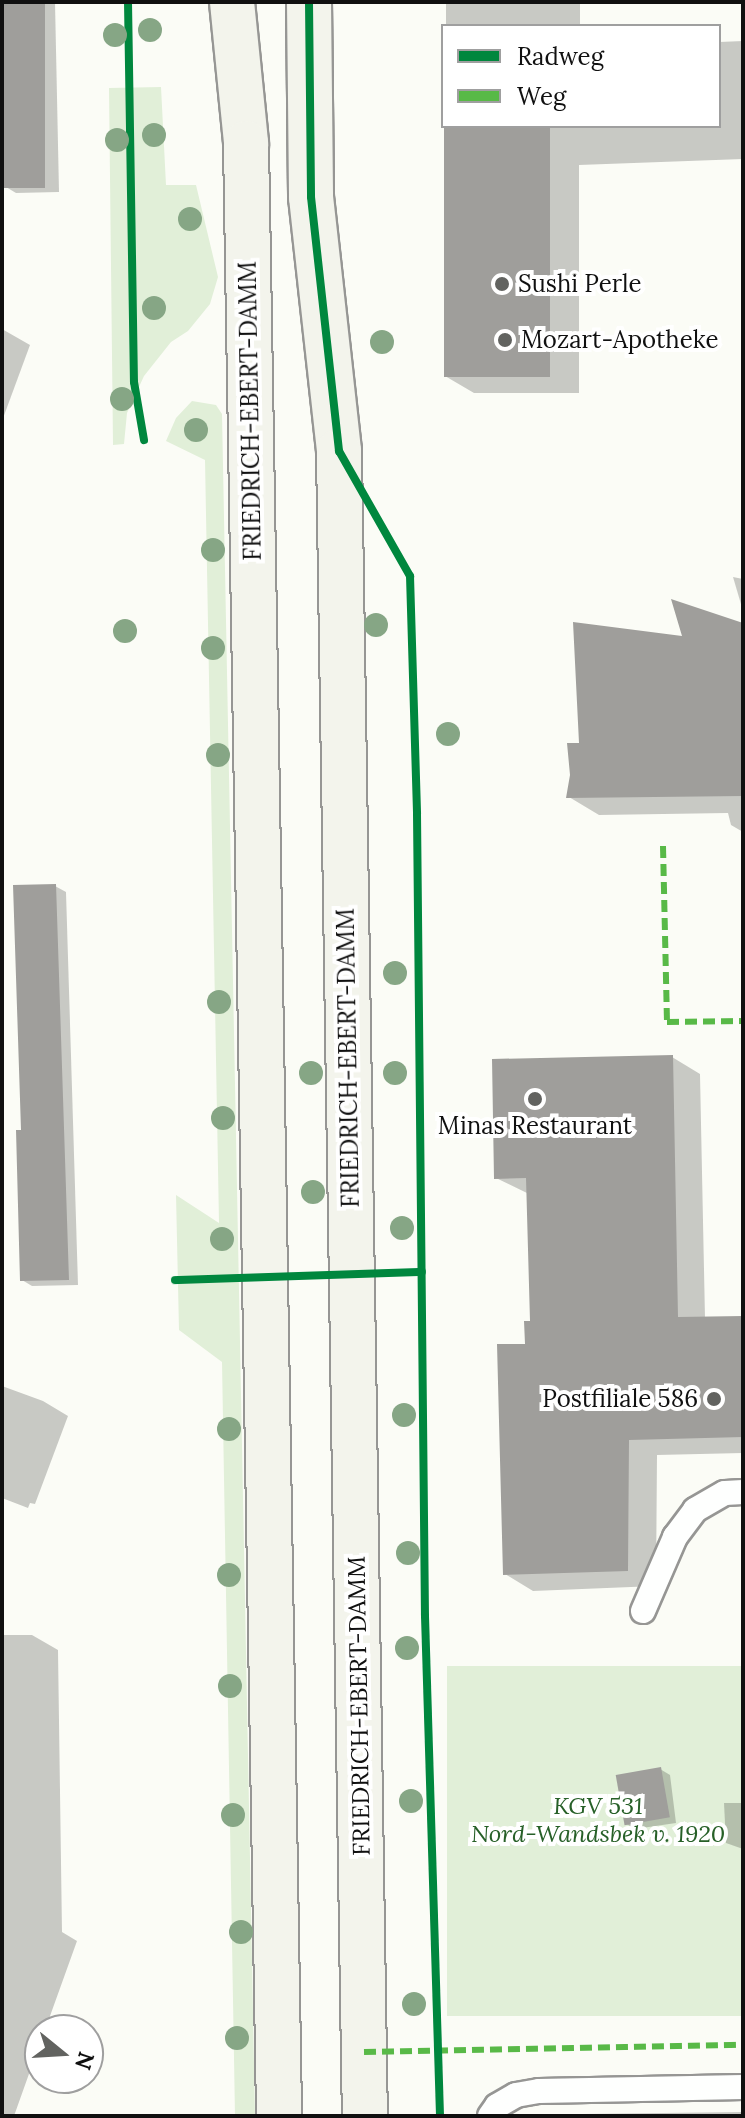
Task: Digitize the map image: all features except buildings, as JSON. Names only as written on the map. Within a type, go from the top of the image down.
[{"type":"main road","name":"FRIEDRICH-EBERT-DAMM","points":[[232,2],[246,143],[279,2116]]},
{"type":"main road","name":"FRIEDRICH-EBERT-DAMM","points":[[309,2],[311,197],[339,451],[365,2116]]},
{"type":"lane","points":[[643,1611],[675,1537],[695,1510],[725,1493],[743,1492]]},
{"type":"lane","points":[[490,2116],[497,2106],[516,2095],[539,2091],[743,2087]]},
{"type":"green space","points":[[161,87],[166,185],[196,185],[218,277],[210,304],[188,331],[171,342],[144,376],[127,413],[124,444],[113,445],[109,88]]},
{"type":"green space","points":[[192,401],[216,405],[222,414],[255,2116],[235,2116],[222,1362],[179,1330],[176,1195],[219,1223],[205,460],[166,441],[176,418]]},
{"type":"green space","name":"KGV 531 Nord-Wandsbek v. 1920","points":[[447,1666],[743,1666],[743,2016],[447,2016]]},
{"type":"marked path","points":[[663,846],[667,1022],[743,1021]]},
{"type":"marked path","points":[[364,2052],[743,2045]]},
{"type":"cycle path","points":[[128,2],[134,382],[144,440]]},
{"type":"cycle path","points":[[309,2],[311,197],[339,451],[410,576],[417,814],[425,1616],[440,2116]]},
{"type":"cycle path","points":[[175,1280],[422,1272]]},
{"type":"place","name":"Sushi Perle","points":[[502,284]]},
{"type":"place","name":"Mozart-Apotheke","points":[[505,340]]},
{"type":"place","name":"Minas Restaurant","points":[[535,1099]]},
{"type":"place","name":"Postfiliale 586","points":[[714,1399]]}]
